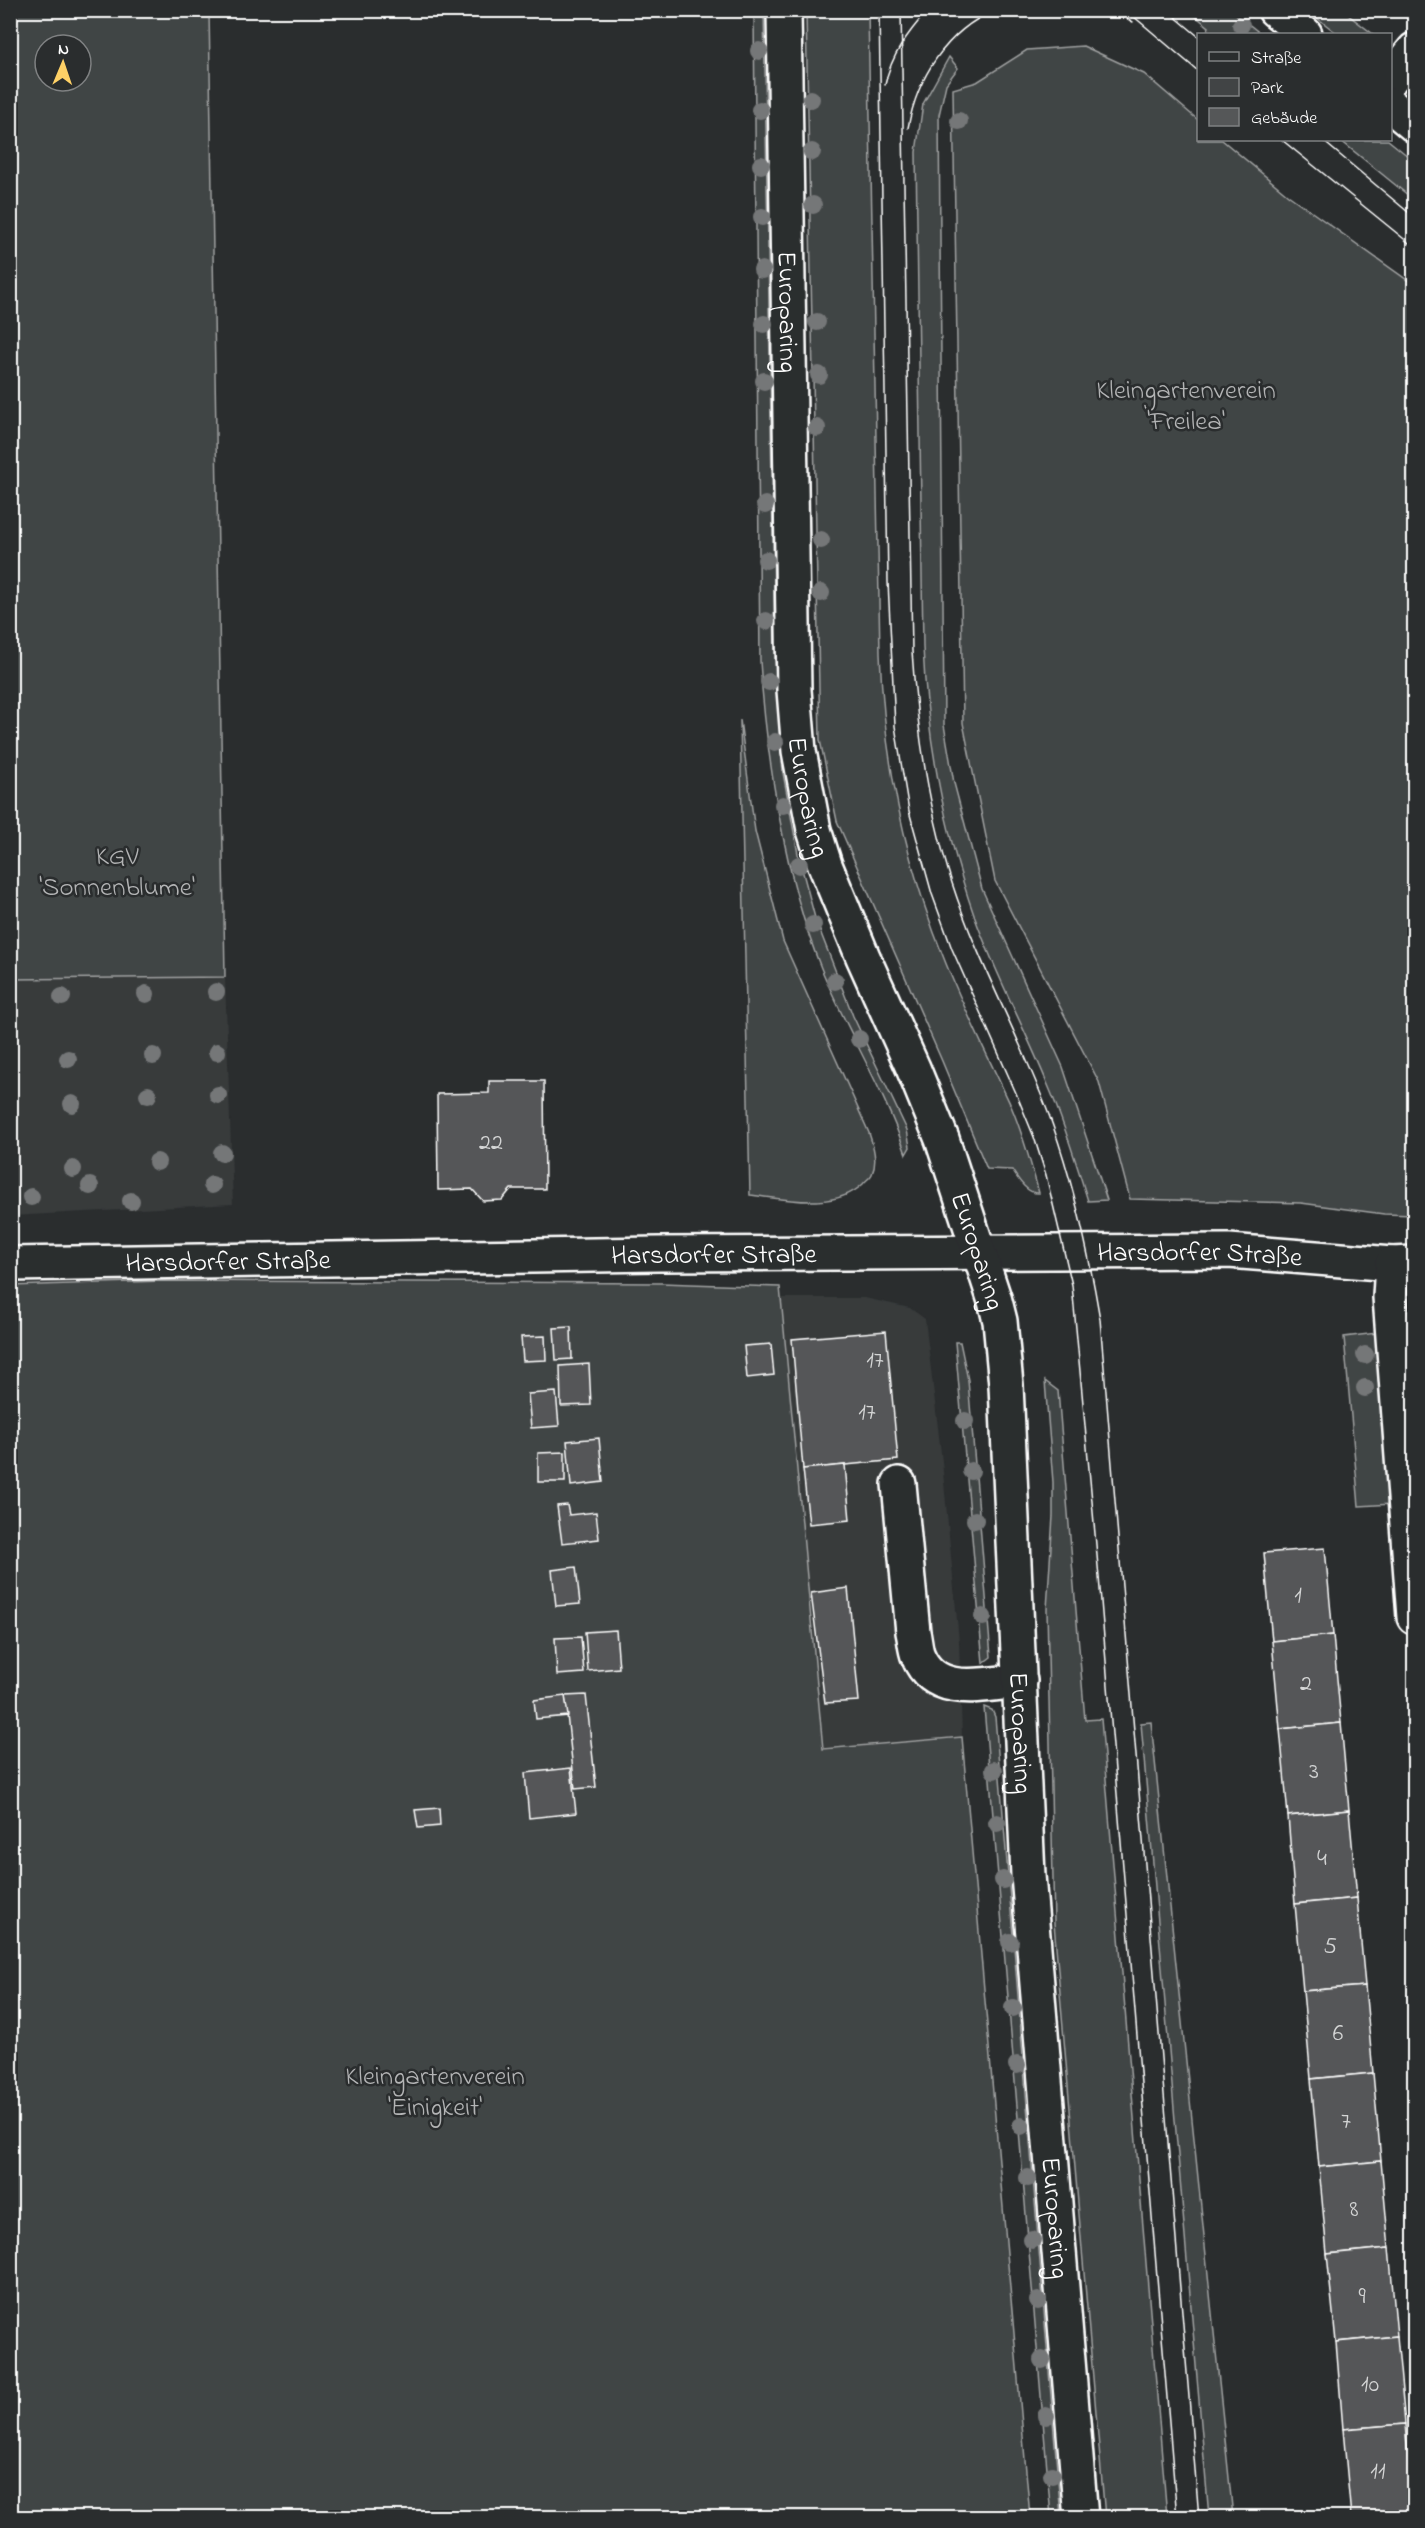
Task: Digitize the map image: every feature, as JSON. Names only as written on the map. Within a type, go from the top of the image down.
[{"type":"main road","name":"Europaring","points":[[784,10],[794,690],[799,751],[809,805],[825,865],[863,957],[914,1068],[942,1139],[995,1301],[1001,1332],[1006,1385],[1028,1875],[1081,2517]]},
{"type":"main road","points":[[1275,10],[1304,33]]},
{"type":"main road","points":[[1392,78],[1414,50]]},
{"type":"main road","points":[[1392,107],[1414,125]]},
{"type":"main road","name":"Harsdorfer Straße","points":[[10,1264],[181,1260],[1229,1251],[1403,1263]]},
{"type":"main road","points":[[1403,1263],[1390,1297],[1414,1617]]},
{"type":"main road","points":[[899,1484],[913,1632],[918,1656],[933,1677],[946,1684],[962,1686],[1020,1681]]},
{"type":"shaded area","points":[[225,977],[233,1204],[11,1216],[11,979]]},
{"type":"shaded area","points":[[781,1298],[865,1298],[910,1308],[925,1319],[942,1461],[959,1641],[962,1737],[823,1749]]},
{"type":"green space","name":"KGV 'Sonnenblume'","points":[[10,11],[209,11],[225,977],[11,979]]},
{"type":"green space","points":[[754,11],[764,11],[775,660],[783,773],[798,854],[815,918],[853,1016],[907,1130],[910,1147],[906,1154],[887,1106],[831,991],[808,933],[787,857],[772,776],[760,661]]},
{"type":"green space","points":[[806,11],[868,11],[880,654],[886,731],[898,808],[917,883],[929,919],[959,994],[1011,1106],[1039,1193],[1027,1189],[1012,1170],[987,1169],[837,821],[820,740]]},
{"type":"green space","points":[[1189,11],[1232,11],[1260,33],[1210,33],[1207,31],[1209,27]]},
{"type":"green space","points":[[1308,11],[1343,11],[1372,33],[1337,33]]},
{"type":"green space","name":"Kleingartenverein 'Freilea'","points":[[1083,46],[1144,74],[1197,119],[1197,141],[1223,141],[1288,195],[1414,285],[1414,1215],[1384,1214],[1301,1203],[1130,1199],[1099,1082],[995,881],[963,723],[953,89],[977,82],[1027,50]]},
{"type":"green space","points":[[949,57],[958,68],[946,84],[939,115],[944,725],[954,783],[982,889],[1063,1067],[1107,1200],[1088,1201],[1054,1099],[975,918],[946,818],[928,716],[923,647],[916,152],[923,104]]},
{"type":"green space","points":[[1341,141],[1389,141],[1414,161],[1414,200]]},
{"type":"green space","points":[[740,720],[755,831],[783,941],[869,1133],[873,1148],[875,1164],[871,1175],[852,1192],[838,1198],[809,1201],[750,1195]]},
{"type":"green space","name":"Kleingartenverein 'Einigkeit'","points":[[162,1281],[661,1283],[780,1287],[823,1749],[962,1737],[1030,2517],[11,2517],[10,1286]]},
{"type":"green space","points":[[1377,1333],[1392,1504],[1359,1506],[1344,1337]]},
{"type":"green space","points":[[955,1342],[960,1342],[968,1380],[991,1657],[983,1663]]},
{"type":"green space","points":[[1045,1381],[1058,1391],[1085,1720],[1101,1719],[1167,2517],[1105,2517],[1054,1923],[1047,1609],[1053,1482]]},
{"type":"green space","points":[[984,1707],[992,1710],[995,1717],[1061,2517],[1051,2517]]},
{"type":"green space","points":[[1151,1722],[1233,2517],[1209,2517],[1141,1723]]},
{"type":"building","points":[[489,1081],[544,1081],[545,1189],[511,1189],[502,1200],[483,1201],[472,1189],[438,1190],[437,1094],[489,1093]]},
{"type":"building","points":[[571,1327],[572,1359],[556,1360],[554,1328]]},
{"type":"building","points":[[886,1331],[898,1460],[803,1469],[792,1339]]},
{"type":"building","points":[[545,1336],[546,1360],[523,1361],[521,1337]]},
{"type":"building","points":[[771,1344],[774,1375],[747,1378],[744,1346]]},
{"type":"building","points":[[589,1364],[591,1405],[561,1406],[560,1366]]},
{"type":"building","points":[[556,1392],[559,1426],[531,1428],[528,1394]]},
{"type":"building","points":[[599,1438],[603,1482],[571,1486],[567,1441]]},
{"type":"building","points":[[565,1452],[565,1482],[538,1482],[538,1453]]},
{"type":"building","points":[[845,1465],[850,1520],[809,1524],[803,1469]]},
{"type":"building","points":[[567,1505],[569,1515],[596,1512],[599,1539],[562,1543],[557,1506]]},
{"type":"building","points":[[1325,1548],[1333,1635],[1272,1641],[1264,1553]]},
{"type":"building","points":[[576,1567],[580,1604],[556,1606],[552,1570]]},
{"type":"building","points":[[848,1588],[859,1701],[825,1703],[811,1593]]},
{"type":"building","points":[[616,1630],[619,1668],[588,1671],[585,1632]]},
{"type":"building","points":[[1333,1635],[1341,1723],[1280,1729],[1272,1641]]},
{"type":"building","points":[[581,1637],[584,1673],[557,1675],[555,1638]]},
{"type":"building","points":[[586,1695],[596,1787],[575,1789],[565,1696]]},
{"type":"building","points":[[565,1696],[568,1716],[536,1719],[534,1700]]},
{"type":"building","points":[[1341,1723],[1349,1810],[1288,1816],[1280,1729]]},
{"type":"building","points":[[571,1768],[576,1813],[529,1818],[525,1773]]},
{"type":"building","points":[[439,1808],[440,1826],[418,1828],[415,1810]]},
{"type":"building","points":[[1349,1810],[1357,1898],[1295,1904],[1288,1816]]},
{"type":"building","points":[[1357,1898],[1365,1986],[1303,1991],[1295,1904]]},
{"type":"building","points":[[1365,1986],[1373,2073],[1311,2079],[1303,1991]]},
{"type":"building","points":[[1373,2073],[1381,2161],[1319,2167],[1311,2079]]},
{"type":"building","points":[[1381,2161],[1389,2248],[1327,2254],[1319,2167]]},
{"type":"building","points":[[1389,2248],[1397,2336],[1336,2342],[1327,2254]]},
{"type":"building","points":[[1397,2336],[1405,2424],[1343,2429],[1336,2342]]},
{"type":"building","points":[[1405,2424],[1413,2511],[1351,2517],[1343,2429]]},
{"type":"building","points":[[1413,2511],[1413,2518],[1351,2518],[1351,2517]]},
{"type":"tram line","points":[[879,10],[888,582],[895,726],[909,811],[932,894],[952,949],[1034,1137],[1046,1175],[1072,1285],[1099,1577],[1177,2518]]},
{"type":"tram line","points":[[901,10],[912,651],[917,710],[930,797],[952,883],[975,945],[1029,1065],[1053,1126],[1081,1222],[1100,1319],[1199,2518]]},
{"type":"tram line","points":[[885,85],[891,64],[901,45],[928,10]]},
{"type":"tram line","points":[[908,128],[918,91],[936,58],[962,30],[995,10]]},
{"type":"tram line","points":[[1112,10],[1133,22]]},
{"type":"tram line","points":[[1126,10],[1197,70]]},
{"type":"tram line","points":[[1167,10],[1197,35]]},
{"type":"tram line","points":[[1283,141],[1414,247]]},
{"type":"tram line","points":[[1323,141],[1414,217]]}]
